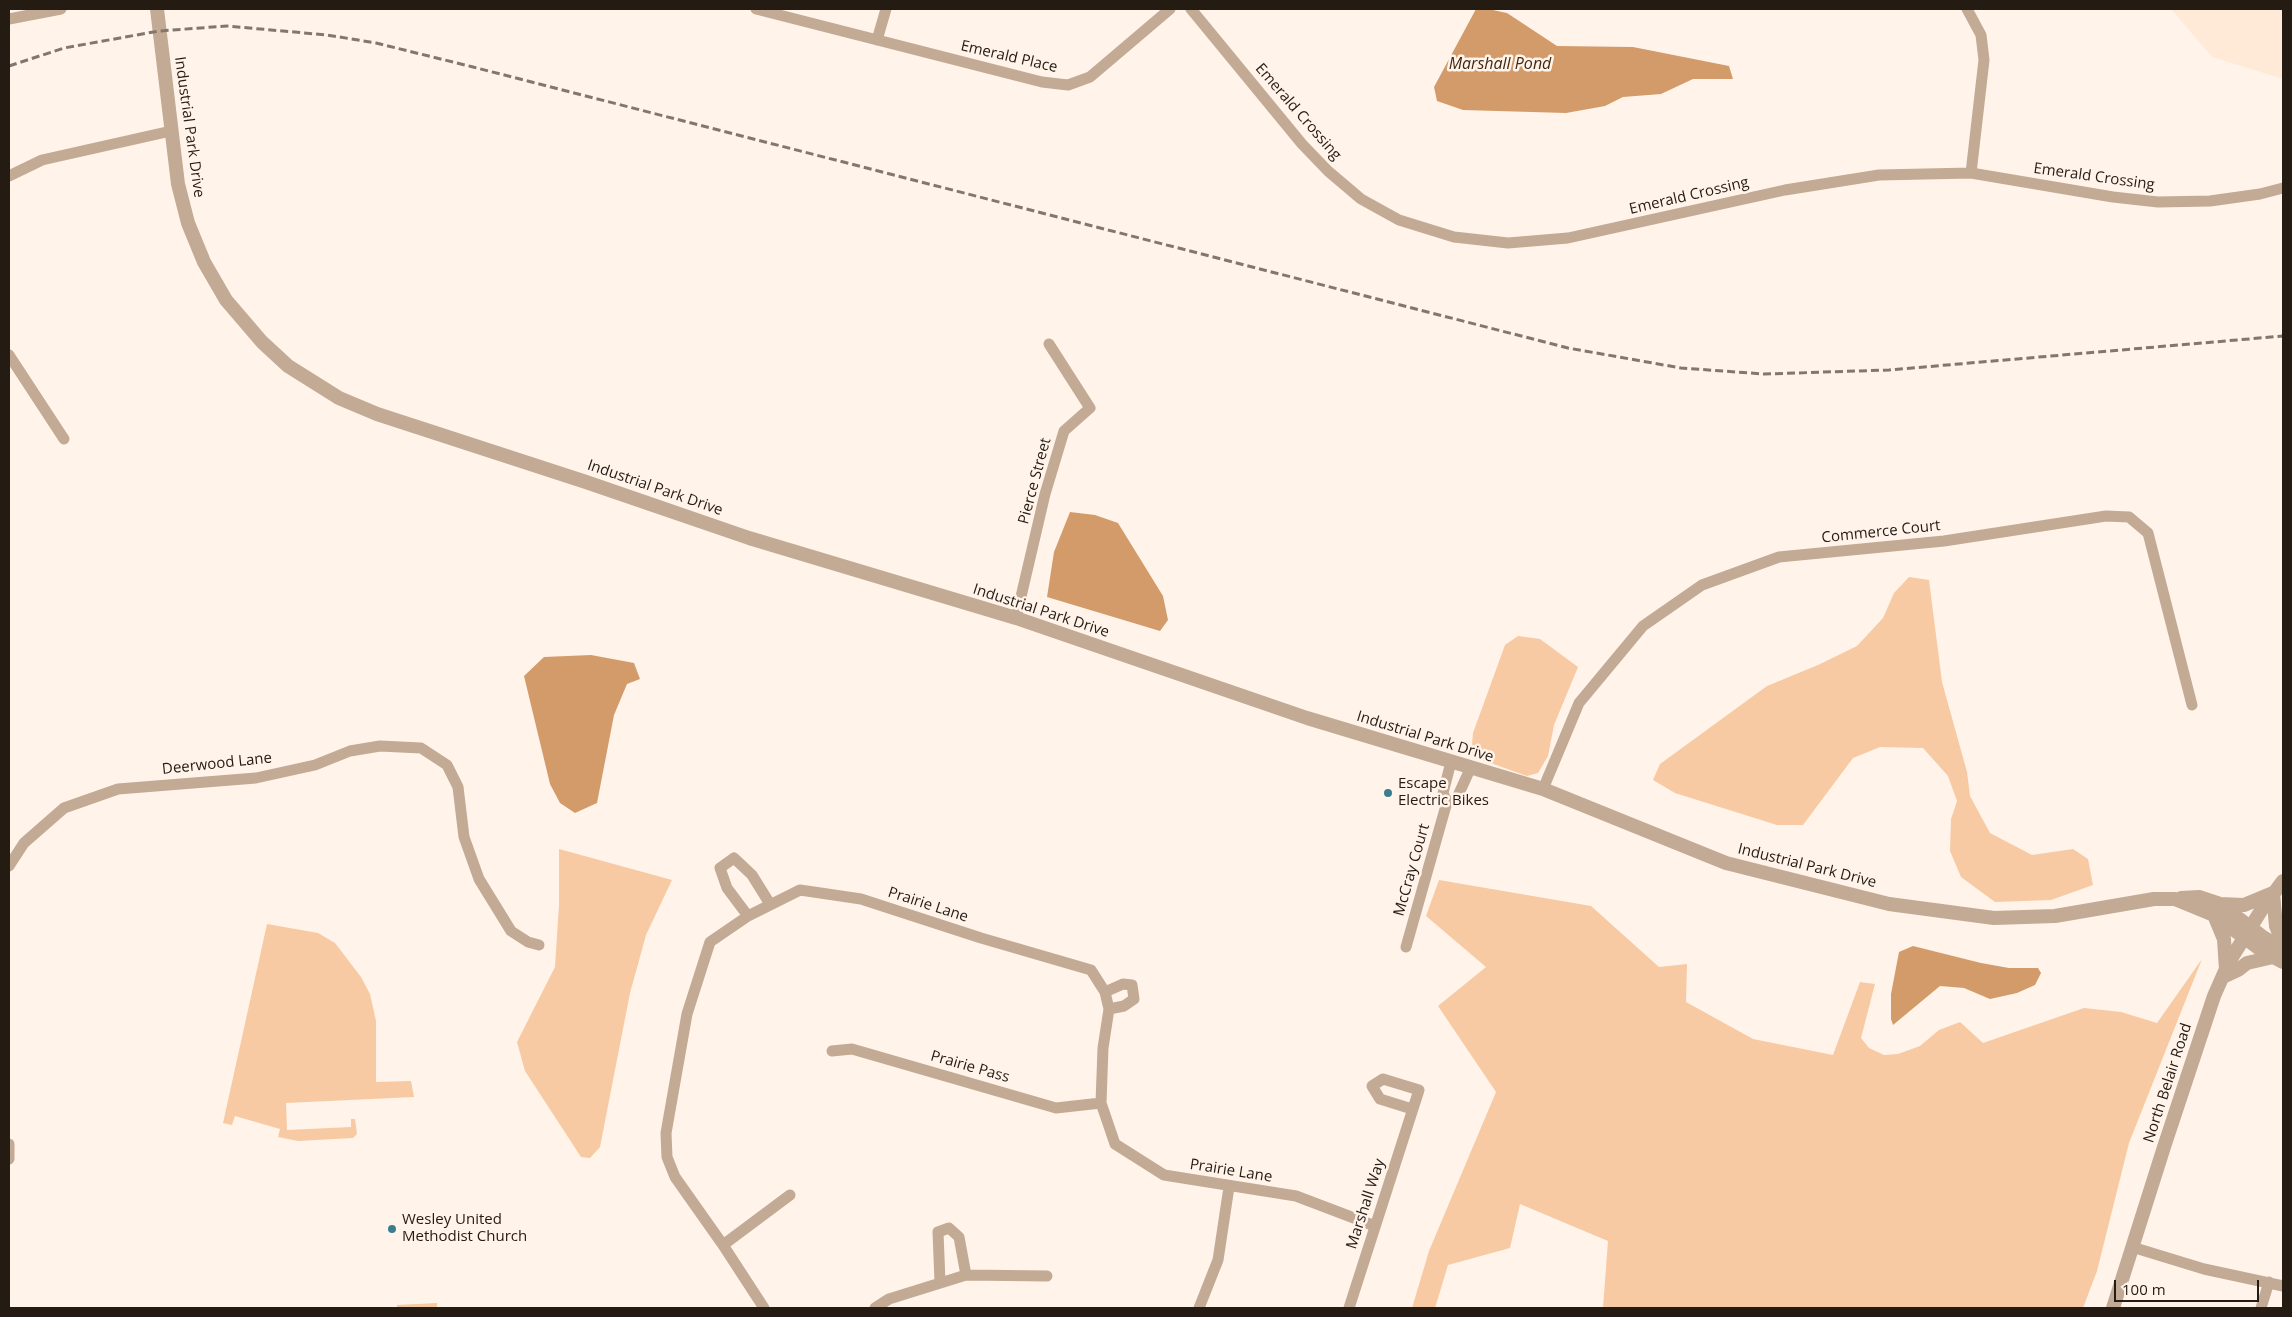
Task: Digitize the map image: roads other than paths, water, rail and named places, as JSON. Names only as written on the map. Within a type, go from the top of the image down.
[{"type":"street","points":[[9,19],[61,9]]},
{"type":"street","name":"Industrial Park Drive","points":[[157,9],[178,184],[188,223],[204,262],[226,300],[262,342],[288,366],[339,398],[377,414],[586,482],[749,538],[1016,618],[1307,718],[1543,789],[1726,863],[1889,904],[1994,918],[2055,916],[2154,899],[2175,899],[2217,910],[2280,956]]},
{"type":"street","name":"Emerald Place","points":[[756,9],[1042,82],[1068,85],[1090,77],[1170,9]]},
{"type":"street","points":[[877,40],[886,9]]},
{"type":"street","name":"Emerald Crossing","points":[[1191,9],[1302,144],[1328,171],[1361,199],[1399,220],[1454,237],[1508,243],[1568,238],[1785,190],[1896,174],[1971,173],[2113,197],[2158,202],[2210,200],[2260,194],[2283,188]]},
{"type":"street","points":[[1967,9],[1981,35],[1984,60],[1971,173]]},
{"type":"street","points":[[9,176],[42,160],[171,131]]},
{"type":"street","name":"Pierce Street","points":[[1016,618],[1045,494],[1064,431],[1090,408],[1049,344]]},
{"type":"street","points":[[9,354],[64,439]]},
{"type":"street","name":"Commerce Court","points":[[1543,789],[1580,702],[1643,626],[1702,585],[1779,557],[1944,541],[2106,516],[2128,517],[2148,533],[2192,705]]},
{"type":"street","name":"Deerwood Lane","points":[[9,866],[24,842],[64,808],[118,789],[256,778],[315,764],[350,751],[380,746],[421,748],[447,765],[458,788],[464,837],[479,879],[511,931],[528,942],[539,945]]},
{"type":"street","name":"McCray Court","points":[[1406,947],[1447,802],[1443,793],[1451,762]]},
{"type":"street","name":"McCray Court","points":[[1447,802],[1456,800],[1470,767]]},
{"type":"street","points":[[748,916],[727,888],[720,868],[734,858],[752,874],[770,904]]},
{"type":"street","name":"North Belair Road","points":[[2113,1308],[2208,1015],[2224,974],[2248,932],[2283,881]]},
{"type":"street","name":"Prairie Lane","points":[[764,1308],[675,1177],[667,1157],[666,1133],[687,1014],[710,942],[748,916],[800,890],[861,899],[981,938],[1091,970],[1106,992],[1109,1009],[1103,1048],[1101,1103],[1115,1144],[1164,1175],[1229,1187],[1296,1196],[1375,1226]]},
{"type":"street","points":[[2280,956],[2247,963],[2238,970],[2224,974],[2224,939],[2217,910],[2244,905],[2273,893],[2276,926],[2283,943]]},
{"type":"street","points":[[1106,992],[1123,984],[1132,985],[1134,999],[1124,1006],[1109,1009]]},
{"type":"street","name":"Prairie Pass","points":[[832,1052],[852,1049],[1056,1108],[1101,1103]]},
{"type":"street","name":"Marshall Way","points":[[1349,1308],[1412,1109]]},
{"type":"street","points":[[9,1144],[9,1159]]},
{"type":"street","points":[[1200,1308],[1218,1260],[1229,1187]]},
{"type":"street","points":[[723,1245],[790,1195]]},
{"type":"street","points":[[940,1282],[938,1232],[949,1228],[959,1237],[966,1275]]},
{"type":"street","points":[[2132,1247],[2204,1269],[2283,1286]]},
{"type":"street","points":[[876,1308],[889,1299],[966,1275],[1047,1276]]},
{"type":"street","points":[[2261,1308],[2269,1282]]},
{"type":"water","name":"Marshall Pond","points":[[1476,9],[1488,9],[1507,13],[1557,46],[1633,47],[1729,66],[1733,79],[1693,79],[1661,94],[1623,97],[1605,106],[1566,113],[1463,110],[1437,101],[1434,87]]},
{"type":"water","points":[[1070,512],[1095,515],[1118,523],[1163,596],[1168,620],[1160,631],[1047,597],[1054,552]]},
{"type":"water","points":[[591,655],[634,663],[640,679],[627,684],[614,715],[597,803],[575,813],[560,803],[550,784],[524,676],[544,657]]},
{"type":"water","points":[[1913,946],[2009,968],[2038,968],[2041,973],[2035,985],[2017,993],[1990,999],[1964,988],[1940,986],[1893,1025],[1891,1019],[1891,994],[1899,952]]},
{"type":"railway","points":[[9,66],[64,48],[159,31],[227,26],[327,35],[376,43],[1568,348],[1681,368],[1764,374],[1889,370],[2283,336]]},
{"type":"place","name":"Escape Electric Bikes","points":[[1388,793]]},
{"type":"place","name":"Wesley United Methodist Church","points":[[392,1229]]}]
